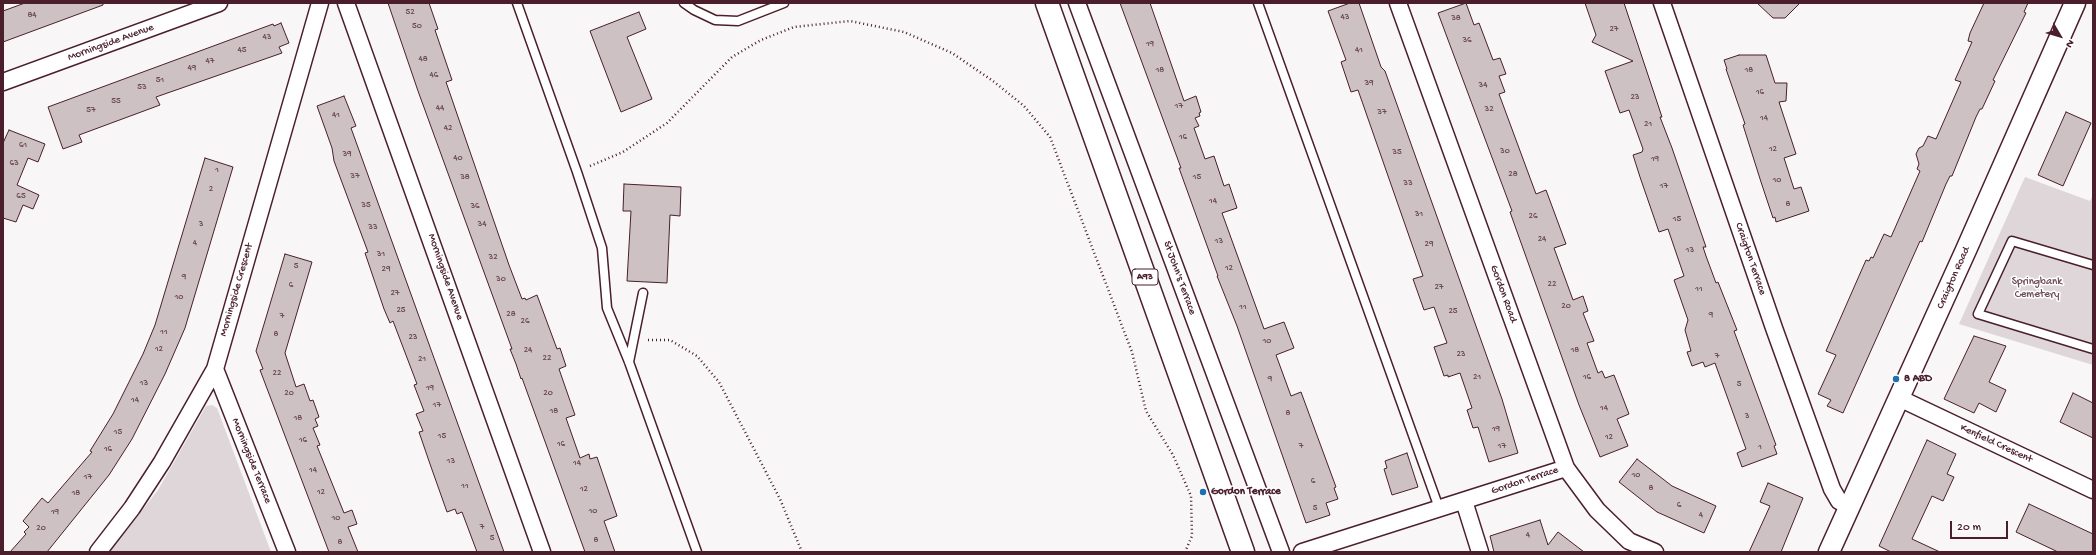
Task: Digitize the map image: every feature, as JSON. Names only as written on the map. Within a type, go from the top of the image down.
[{"type":"main road","name":"A93","points":[[1047,3],[1243,552]]},
{"type":"street","name":"Morningside Avenue","points":[[3,82],[219,3]]},
{"type":"street","name":"Morningside Crescent","points":[[98,552],[132,508],[162,462],[215,369],[320,3]]},
{"type":"street","name":"Morningside Avenue","points":[[346,3],[542,552]]},
{"type":"street","name":"St John's Terrace","points":[[1077,3],[1281,552]]},
{"type":"street","name":"Gordon Road","points":[[1398,3],[1566,468],[1597,510],[1629,541],[1655,552]]},
{"type":"street","name":"Craigton Terrace","points":[[1662,3],[1774,328],[1832,489],[1839,501],[1850,507]]},
{"type":"street","name":"Craigton Road","points":[[1829,552],[2075,3]]},
{"type":"street","name":"Morningside Terrace","points":[[215,369],[287,552]]},
{"type":"street","name":"Kenfield Crescent","points":[[1899,398],[2093,490]]},
{"type":"street","name":"Gordon Terrace","points":[[1302,552],[1566,468]]},
{"type":"street","points":[[1464,501],[1480,552]]},
{"type":"lane","points":[[517,3],[577,172],[602,248],[607,308],[629,362],[698,552]]},
{"type":"lane","points":[[684,3],[694,10],[715,20],[738,21],[784,3]]},
{"type":"lane","points":[[1258,3],[1440,508]]},
{"type":"lane","points":[[2093,264],[2012,241],[1978,314],[2093,350]]},
{"type":"lane","points":[[629,362],[642,293]]},
{"type":"path","points":[[577,172],[623,152],[667,123],[732,57],[761,40],[794,27],[850,21],[904,32],[952,53],[993,81],[1024,106],[1050,137],[1132,352],[1146,411],[1173,454],[1191,496],[1192,536],[1185,552]]},
{"type":"path","points":[[629,362],[646,339],[670,340],[697,356],[719,382],[780,499],[802,552]]},
{"type":"green space","name":"Springbank Cemetery","points":[[2025,177],[2090,201],[2093,195],[2093,365],[1959,324]]},
{"type":"green space","points":[[212,405],[217,408],[271,552],[109,552],[158,490],[206,406]]},
{"type":"building","points":[[25,3],[103,3],[103,5],[3,42],[3,11]]},
{"type":"building","points":[[388,3],[429,3],[438,29],[435,30],[452,80],[446,82],[509,265],[522,299],[525,298],[526,300],[537,295],[557,349],[560,348],[566,366],[559,369],[575,415],[566,418],[580,458],[589,454],[590,459],[597,457],[617,516],[604,521],[615,552],[585,552],[522,378],[521,379],[510,349],[512,349],[418,91]]},
{"type":"building","points":[[1120,3],[1150,3],[1184,101],[1196,96],[1201,112],[1199,113],[1200,116],[1195,118],[1199,126],[1194,128],[1205,159],[1214,156],[1224,186],[1229,184],[1237,208],[1222,213],[1264,329],[1284,322],[1294,348],[1276,355],[1291,396],[1301,392],[1336,487],[1334,488],[1338,499],[1326,503],[1330,515],[1306,523],[1237,326],[1217,276],[1179,168],[1181,168]]},
{"type":"building","points":[[1350,3],[1359,3],[1381,67],[1385,71],[1502,399],[1518,453],[1489,462],[1478,427],[1473,428],[1467,410],[1472,408],[1460,373],[1448,377],[1448,375],[1444,376],[1434,347],[1447,343],[1434,307],[1424,310],[1413,279],[1423,276],[1358,90],[1351,92],[1341,62],[1346,60],[1328,11]]},
{"type":"building","points":[[1466,3],[1474,25],[1479,23],[1493,60],[1500,58],[1506,74],[1499,76],[1505,92],[1499,94],[1536,194],[1546,190],[1566,244],[1554,248],[1573,300],[1583,296],[1588,311],[1583,313],[1594,341],[1587,343],[1598,373],[1602,371],[1605,378],[1614,375],[1629,414],[1617,419],[1628,446],[1600,457],[1579,405],[1510,212],[1512,211],[1438,13]]},
{"type":"building","points":[[1585,3],[1624,3],[1662,117],[1660,117],[1706,247],[1703,247],[1706,256],[1716,283],[1718,282],[1737,330],[1734,331],[1776,445],[1774,446],[1777,454],[1742,467],[1737,453],[1746,449],[1715,363],[1705,367],[1703,362],[1692,366],[1687,352],[1691,351],[1685,330],[1688,320],[1674,280],[1684,276],[1668,229],[1659,232],[1640,177],[1633,155],[1642,152],[1643,149],[1629,110],[1620,113],[1605,71],[1633,61],[1592,42],[1596,35]]},
{"type":"building","points":[[1757,3],[1800,3],[1785,18],[1773,18]]},
{"type":"building","points":[[1984,3],[2028,3],[2024,12],[2026,13],[1993,80],[1995,81],[1982,109],[1980,109],[1976,117],[1952,176],[1950,176],[1946,184],[1922,242],[1920,241],[1843,413],[1827,406],[1831,400],[1818,394],[1836,355],[1826,351],[1866,260],[1869,261],[1871,257],[1873,258],[1884,234],[1891,237],[1920,171],[1917,169],[1919,164],[1916,154],[1919,148],[1923,146],[1928,136],[1936,139],[1961,82],[1955,80],[1972,42],[1968,41],[1970,33]]},
{"type":"building","points":[[639,12],[646,29],[627,37],[652,99],[621,112],[590,31]]},
{"type":"building","points":[[281,23],[289,43],[279,47],[282,53],[156,97],[160,105],[79,135],[82,142],[63,149],[48,107],[273,24],[274,26]]},
{"type":"building","points":[[1739,55],[1766,55],[1775,83],[1787,83],[1786,101],[1779,102],[1796,154],[1784,158],[1794,189],[1801,187],[1809,211],[1776,222],[1775,217],[1773,218],[1761,182],[1743,125],[1745,124],[1724,60]]},
{"type":"building","points":[[344,96],[356,126],[351,128],[504,552],[477,552],[462,512],[457,514],[455,509],[447,512],[430,464],[419,432],[423,431],[416,414],[424,411],[414,385],[417,384],[393,321],[390,323],[384,309],[365,253],[368,252],[334,161],[332,148],[317,106]]},
{"type":"building","points":[[2066,112],[2091,123],[2063,186],[2038,175]]},
{"type":"building","points":[[9,130],[45,144],[38,162],[28,158],[17,185],[39,195],[33,209],[23,205],[16,222],[3,218],[3,143]]},
{"type":"building","points":[[205,158],[233,167],[185,328],[165,374],[132,439],[109,475],[47,552],[10,552],[26,534],[24,532],[29,527],[23,521],[42,498],[48,503],[92,452],[90,451],[113,414],[143,354],[155,325]]},
{"type":"building","points":[[624,184],[681,187],[680,216],[670,215],[667,283],[627,281],[631,211],[623,211]]},
{"type":"building","points":[[285,254],[312,262],[285,353],[296,387],[304,384],[310,401],[313,400],[319,417],[315,419],[318,426],[313,428],[320,445],[317,446],[344,513],[352,510],[357,524],[348,527],[358,552],[329,552],[260,370],[263,369],[256,351]]},
{"type":"building","points":[[1974,336],[2006,346],[1989,382],[2006,390],[1996,412],[1979,403],[1974,413],[1944,399]]},
{"type":"building","points":[[2073,393],[2093,403],[2093,438],[2060,422]]},
{"type":"building","points":[[1927,440],[1956,454],[1947,474],[1954,477],[1943,501],[1932,496],[1912,539],[1940,552],[1891,552],[1879,546]]},
{"type":"building","points":[[1407,453],[1418,487],[1392,495],[1384,469],[1387,468],[1385,461]]},
{"type":"building","points":[[1637,459],[1672,486],[1716,506],[1704,533],[1657,512],[1619,482]]},
{"type":"building","points":[[1768,483],[1803,498],[1781,552],[1749,552],[1770,506],[1760,502]]},
{"type":"building","points":[[2029,504],[2093,534],[2093,552],[2058,552],[2016,532]]},
{"type":"building","points":[[1540,520],[1548,545],[1558,532],[1584,552],[1494,552],[1490,536]]},
{"type":"place","name":"8 ABD","points":[[1896,379]]},
{"type":"place","name":"Gordon Terrace","points":[[1203,492]]}]
